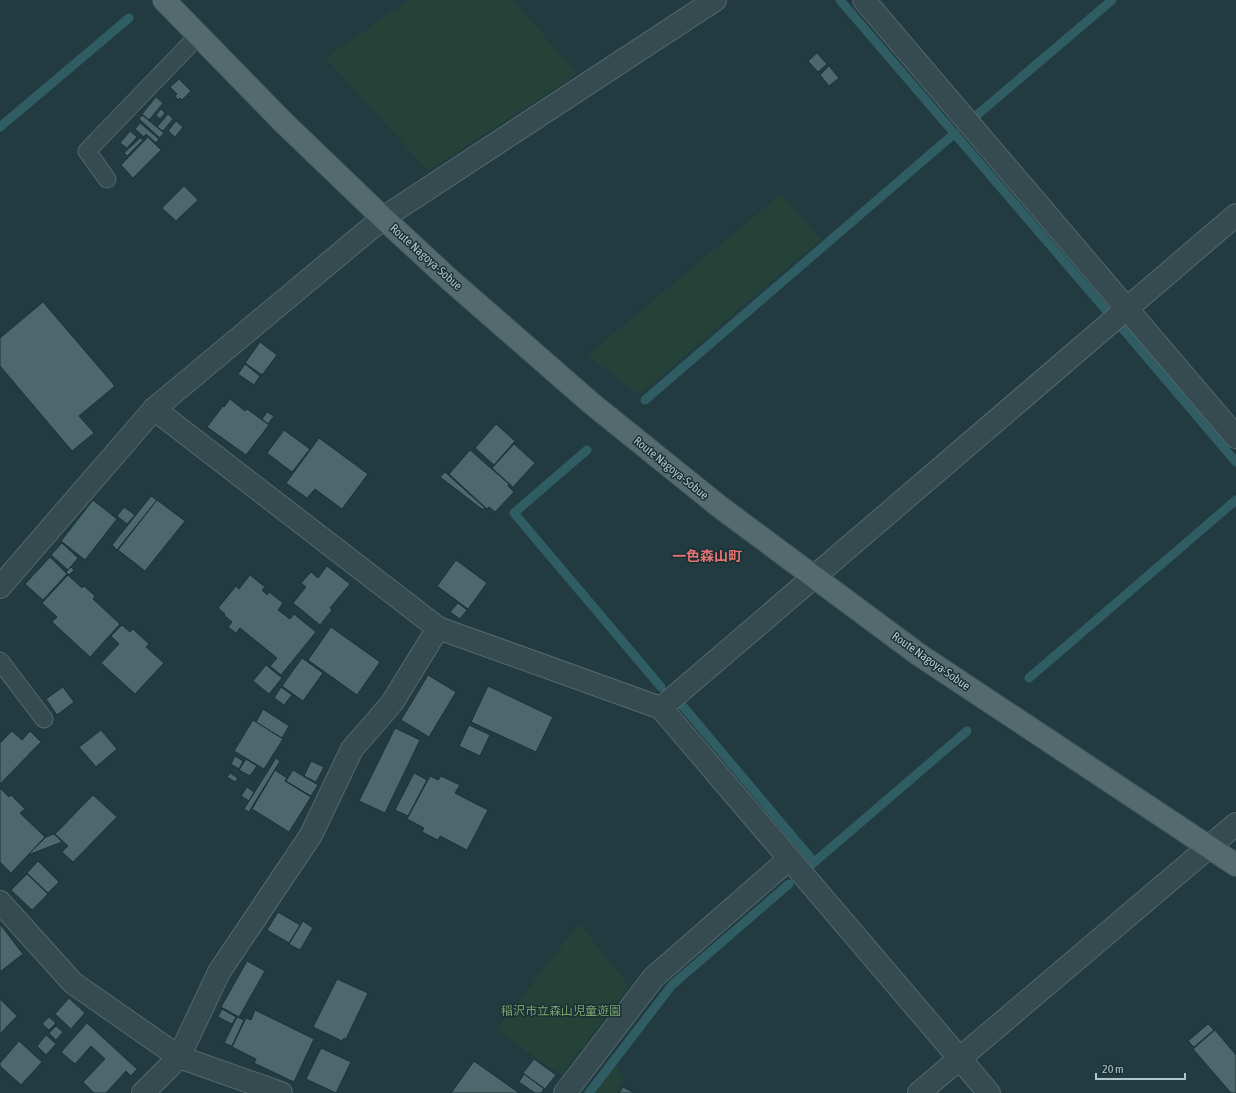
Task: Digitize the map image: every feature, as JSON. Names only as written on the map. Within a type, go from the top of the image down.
[{"type":"main road","name":"Route Nagoya-Sobue","points":[[170,2],[198,36],[284,123],[383,218],[449,279],[591,403],[720,507],[918,654],[1236,865]]},
{"type":"street","points":[[0,587],[154,409],[383,218],[715,0]]},
{"type":"street","points":[[864,0],[1236,437]]},
{"type":"street","points":[[661,708],[1236,215]]},
{"type":"street","points":[[154,409],[438,628],[661,708],[989,1093]]},
{"type":"street","points":[[143,1093],[179,1057],[218,972],[311,835],[352,750],[392,703],[438,628]]},
{"type":"street","points":[[919,1093],[1236,824]]},
{"type":"street","points":[[565,1093],[654,977],[789,859]]},
{"type":"street","points":[[0,902],[73,982],[179,1057],[281,1093]]},
{"type":"lane","points":[[107,179],[87,151],[198,36]]},
{"type":"lane","points":[[0,661],[44,719]]},
{"type":"green space","points":[[408,0],[513,0],[577,74],[428,171],[326,58]]},
{"type":"green space","points":[[781,194],[821,239],[639,395],[588,355]]},
{"type":"green space","name":"稲沢市立森山児童遊園","points":[[579,924],[629,986],[561,1075],[496,1030]]},
{"type":"green space","points":[[611,1063],[625,1077],[616,1093],[593,1093]]},
{"type":"building","points":[[817,53],[827,64],[818,72],[808,61]]},
{"type":"building","points":[[829,66],[839,78],[829,86],[820,75]]},
{"type":"building","points":[[179,79],[191,91],[182,100],[180,98],[178,100],[175,96],[177,94],[170,87]]},
{"type":"building","points":[[156,97],[163,103],[149,120],[142,114]]},
{"type":"building","points":[[161,109],[165,113],[160,119],[156,115]]},
{"type":"building","points":[[168,114],[173,119],[163,131],[157,127]]},
{"type":"building","points":[[142,115],[164,133],[160,138],[139,119]]},
{"type":"building","points":[[176,121],[183,127],[175,137],[168,131]]},
{"type":"building","points":[[140,123],[159,139],[156,143],[146,134],[144,137],[135,129]]},
{"type":"building","points":[[130,131],[137,137],[127,148],[120,143]]},
{"type":"building","points":[[148,137],[161,150],[133,178],[121,165]]},
{"type":"building","points":[[140,138],[143,140],[127,156],[124,153]]},
{"type":"building","points":[[184,186],[198,200],[176,221],[162,208]]},
{"type":"building","points":[[43,302],[115,386],[79,416],[94,433],[72,451],[0,366],[0,338]]},
{"type":"building","points":[[260,342],[277,355],[262,375],[245,363]]},
{"type":"building","points":[[245,364],[260,376],[254,385],[238,374]]},
{"type":"building","points":[[230,399],[245,411],[247,409],[269,425],[246,455],[207,427]]},
{"type":"building","points":[[267,412],[274,416],[268,424],[262,419]]},
{"type":"building","points":[[496,424],[515,441],[494,465],[475,448]]},
{"type":"building","points":[[284,430],[310,449],[292,472],[267,453]]},
{"type":"building","points":[[319,438],[368,474],[342,509],[315,489],[307,498],[286,483]]},
{"type":"building","points":[[514,444],[535,463],[513,487],[492,468]]},
{"type":"building","points":[[470,450],[509,484],[508,486],[514,492],[495,512],[489,507],[487,509],[449,474]]},
{"type":"building","points":[[445,472],[485,508],[483,510],[440,477]]},
{"type":"building","points":[[151,496],[157,500],[117,550],[112,545]]},
{"type":"building","points":[[93,500],[117,519],[85,560],[61,541]]},
{"type":"building","points":[[157,500],[185,521],[145,571],[118,550]]},
{"type":"building","points":[[124,507],[135,515],[127,524],[117,516]]},
{"type":"building","points":[[62,543],[78,558],[68,570],[51,555]]},
{"type":"building","points":[[50,557],[67,574],[43,600],[25,584]]},
{"type":"building","points":[[456,560],[487,583],[468,609],[437,586]]},
{"type":"building","points":[[327,566],[350,584],[330,608],[332,610],[320,625],[293,603],[306,587],[301,583],[311,572],[318,578]]},
{"type":"building","points":[[71,567],[74,570],[69,575],[66,572]]},
{"type":"building","points":[[68,575],[82,588],[84,586],[95,596],[93,599],[120,624],[90,657],[52,622],[57,617],[42,603]]},
{"type":"building","points":[[250,575],[265,587],[262,590],[267,595],[269,592],[283,603],[278,610],[290,619],[294,614],[316,632],[281,675],[270,666],[277,658],[240,628],[236,633],[228,627],[232,622],[218,608],[236,586],[239,589]]},
{"type":"building","points":[[458,603],[467,610],[460,619],[450,612]]},
{"type":"building","points":[[122,625],[130,632],[133,629],[149,644],[146,647],[164,663],[135,694],[101,663],[119,644],[111,636]]},
{"type":"building","points":[[331,627],[380,662],[357,695],[308,660]]},
{"type":"building","points":[[302,658],[323,673],[303,701],[282,686]]},
{"type":"building","points":[[266,665],[282,678],[269,694],[253,681]]},
{"type":"building","points":[[428,675],[456,692],[429,737],[401,720]]},
{"type":"building","points":[[488,686],[553,717],[536,752],[471,722]]},
{"type":"building","points":[[63,687],[74,702],[57,715],[46,699]]},
{"type":"building","points":[[281,687],[292,695],[284,705],[274,698]]},
{"type":"building","points":[[263,709],[289,726],[282,738],[256,722]]},
{"type":"building","points":[[253,720],[283,739],[264,769],[234,751]]},
{"type":"building","points":[[469,725],[490,735],[480,756],[459,746]]},
{"type":"building","points":[[395,728],[420,740],[385,813],[359,801]]},
{"type":"building","points":[[101,730],[117,749],[96,767],[79,747]]},
{"type":"building","points":[[12,731],[22,740],[30,731],[41,742],[0,784],[0,743]]},
{"type":"building","points":[[235,756],[243,761],[239,769],[231,764]]},
{"type":"building","points":[[276,758],[280,761],[249,812],[244,809]]},
{"type":"building","points":[[246,759],[257,766],[250,776],[239,770]]},
{"type":"building","points":[[311,761],[324,767],[316,782],[304,776]]},
{"type":"building","points":[[275,770],[287,778],[285,781],[311,797],[289,832],[252,809]]},
{"type":"building","points":[[293,770],[318,785],[311,796],[286,781]]},
{"type":"building","points":[[230,773],[238,778],[235,782],[227,777]]},
{"type":"building","points":[[414,773],[427,780],[408,816],[395,810]]},
{"type":"building","points":[[430,776],[438,780],[441,776],[460,785],[455,793],[488,810],[467,850],[440,836],[438,840],[422,832],[424,828],[407,819]]},
{"type":"building","points":[[247,787],[254,792],[249,801],[241,796]]},
{"type":"building","points":[[0,788],[9,797],[11,795],[25,809],[20,813],[45,837],[11,873],[0,862]]},
{"type":"building","points":[[93,795],[117,817],[73,862],[62,852],[68,846],[55,834]]},
{"type":"building","points":[[54,834],[62,842],[28,855],[46,837]]},
{"type":"building","points":[[38,861],[59,882],[48,893],[27,873]]},
{"type":"building","points":[[27,874],[48,894],[32,910],[11,890]]},
{"type":"building","points":[[278,912],[300,925],[289,943],[267,930]]},
{"type":"building","points":[[303,921],[313,928],[300,950],[289,944]]},
{"type":"building","points":[[0,924],[23,954],[1,971],[0,970]]},
{"type":"building","points":[[247,961],[265,971],[239,1017],[221,1007]]},
{"type":"building","points":[[337,979],[368,993],[346,1039],[344,1038],[342,1041],[313,1027]]},
{"type":"building","points":[[69,998],[85,1013],[71,1029],[55,1014]]},
{"type":"building","points":[[0,999],[17,1016],[0,1034]]},
{"type":"building","points":[[222,1009],[236,1017],[232,1024],[218,1017]]},
{"type":"building","points":[[255,1010],[314,1039],[294,1082],[254,1063],[256,1059],[232,1047],[246,1018],[251,1020]]},
{"type":"building","points":[[49,1017],[56,1023],[49,1030],[42,1024]]},
{"type":"building","points":[[237,1017],[244,1020],[232,1046],[224,1043]]},
{"type":"building","points":[[87,1023],[137,1069],[131,1076],[126,1071],[106,1093],[94,1093],[83,1082],[105,1059],[91,1046],[75,1064],[61,1052]]},
{"type":"building","points":[[1208,1024],[1214,1030],[1194,1047],[1188,1041]]},
{"type":"building","points":[[56,1026],[63,1032],[56,1040],[49,1033]]},
{"type":"building","points":[[1215,1030],[1236,1055],[1236,1093],[1231,1093],[1193,1049]]},
{"type":"building","points":[[46,1035],[56,1044],[46,1055],[37,1046]]},
{"type":"building","points":[[19,1041],[42,1062],[21,1085],[0,1066],[0,1063]]},
{"type":"building","points":[[321,1048],[351,1062],[336,1093],[306,1079]]},
{"type":"building","points":[[534,1059],[556,1075],[545,1089],[523,1073]]},
{"type":"building","points":[[474,1061],[519,1093],[451,1093]]},
{"type":"building","points":[[524,1074],[544,1089],[541,1093],[535,1093],[519,1082]]},
{"type":"building","points":[[623,1087],[634,1093],[619,1093]]},
{"type":"waterway","points":[[840,0],[1105,309]]},
{"type":"waterway","points":[[977,115],[1112,0]]},
{"type":"waterway","points":[[0,127],[129,18]]},
{"type":"waterway","points":[[645,400],[955,133]]},
{"type":"waterway","points":[[1122,328],[1236,462]]},
{"type":"waterway","points":[[587,450],[514,513],[661,687]]},
{"type":"waterway","points":[[1029,678],[1236,500]]},
{"type":"waterway","points":[[681,704],[814,862]]},
{"type":"waterway","points":[[811,865],[967,731]]},
{"type":"waterway","points":[[589,1093],[672,985],[789,884]]},
{"type":"district","name":"一色森山町","points":[[707,556]]}]
